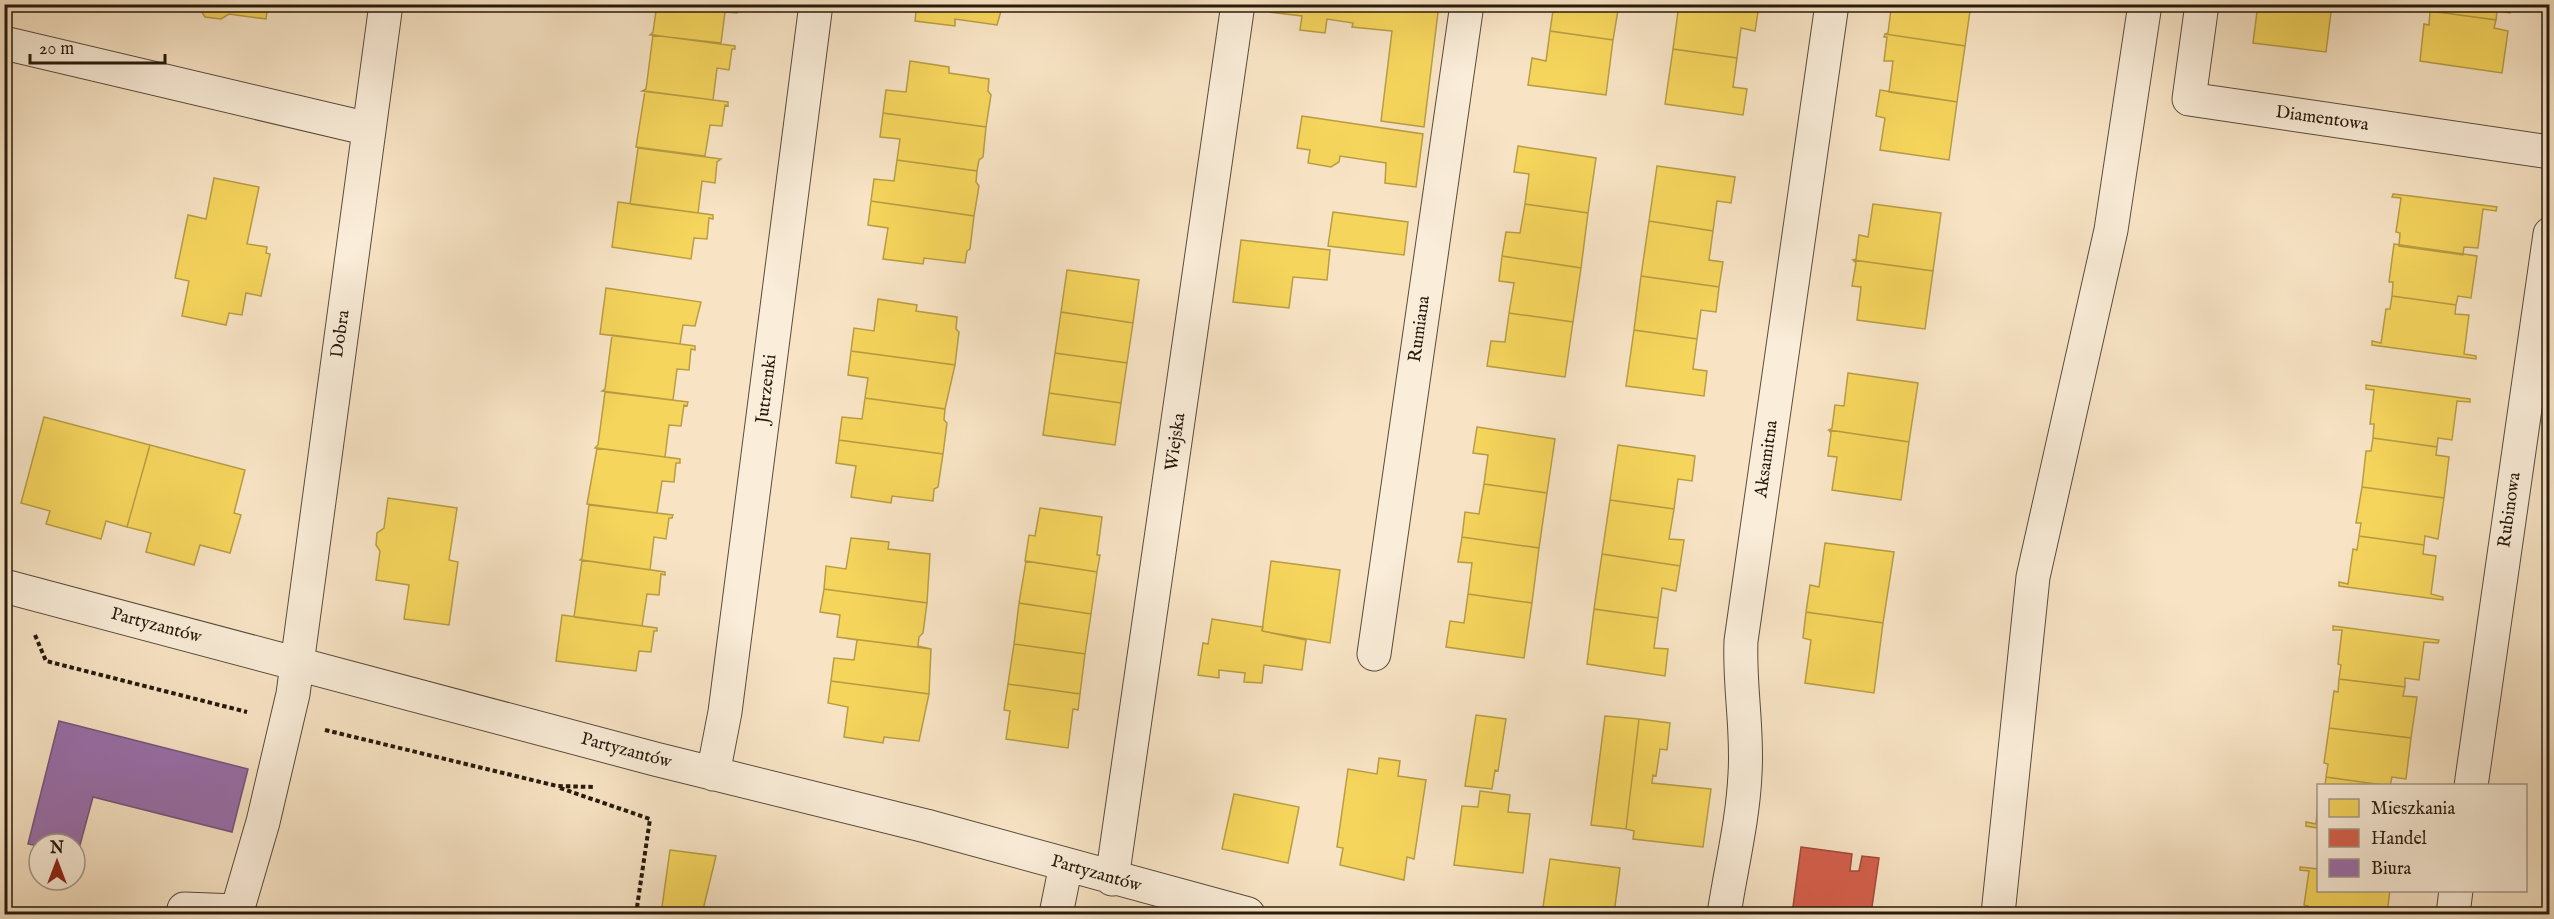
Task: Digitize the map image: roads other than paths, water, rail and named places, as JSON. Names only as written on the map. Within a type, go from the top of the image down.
[{"type":"street","name":"Dobra","points":[[184,909],[237,911],[263,822],[286,722],[297,664],[386,4]]},
{"type":"street","name":"Jutrzenki","points":[[713,774],[725,712],[816,4]]},
{"type":"street","name":"Wiejska","points":[[1112,879],[1238,4]]},
{"type":"street","name":"Rumiana","points":[[1374,654],[1467,4]]},
{"type":"street","name":"Aksamitna","points":[[1724,915],[1745,776],[1746,728],[1739,674],[1741,641],[1832,4]]},
{"type":"street","points":[[1998,915],[2033,577],[2111,230],[2145,4]]},
{"type":"street","name":"Diamentowa","points":[[2202,4],[2189,99],[2550,152]]},
{"type":"street","points":[[4,43],[369,129]]},
{"type":"street","name":"Rubinowa","points":[[2471,784],[2550,234]]},
{"type":"street","name":"Partyzantów","points":[[4,586],[713,774],[926,826],[1248,915]]},
{"type":"street","points":[[1056,915],[1065,865]]},
{"type":"street","points":[[2453,915],[2456,892]]}]
